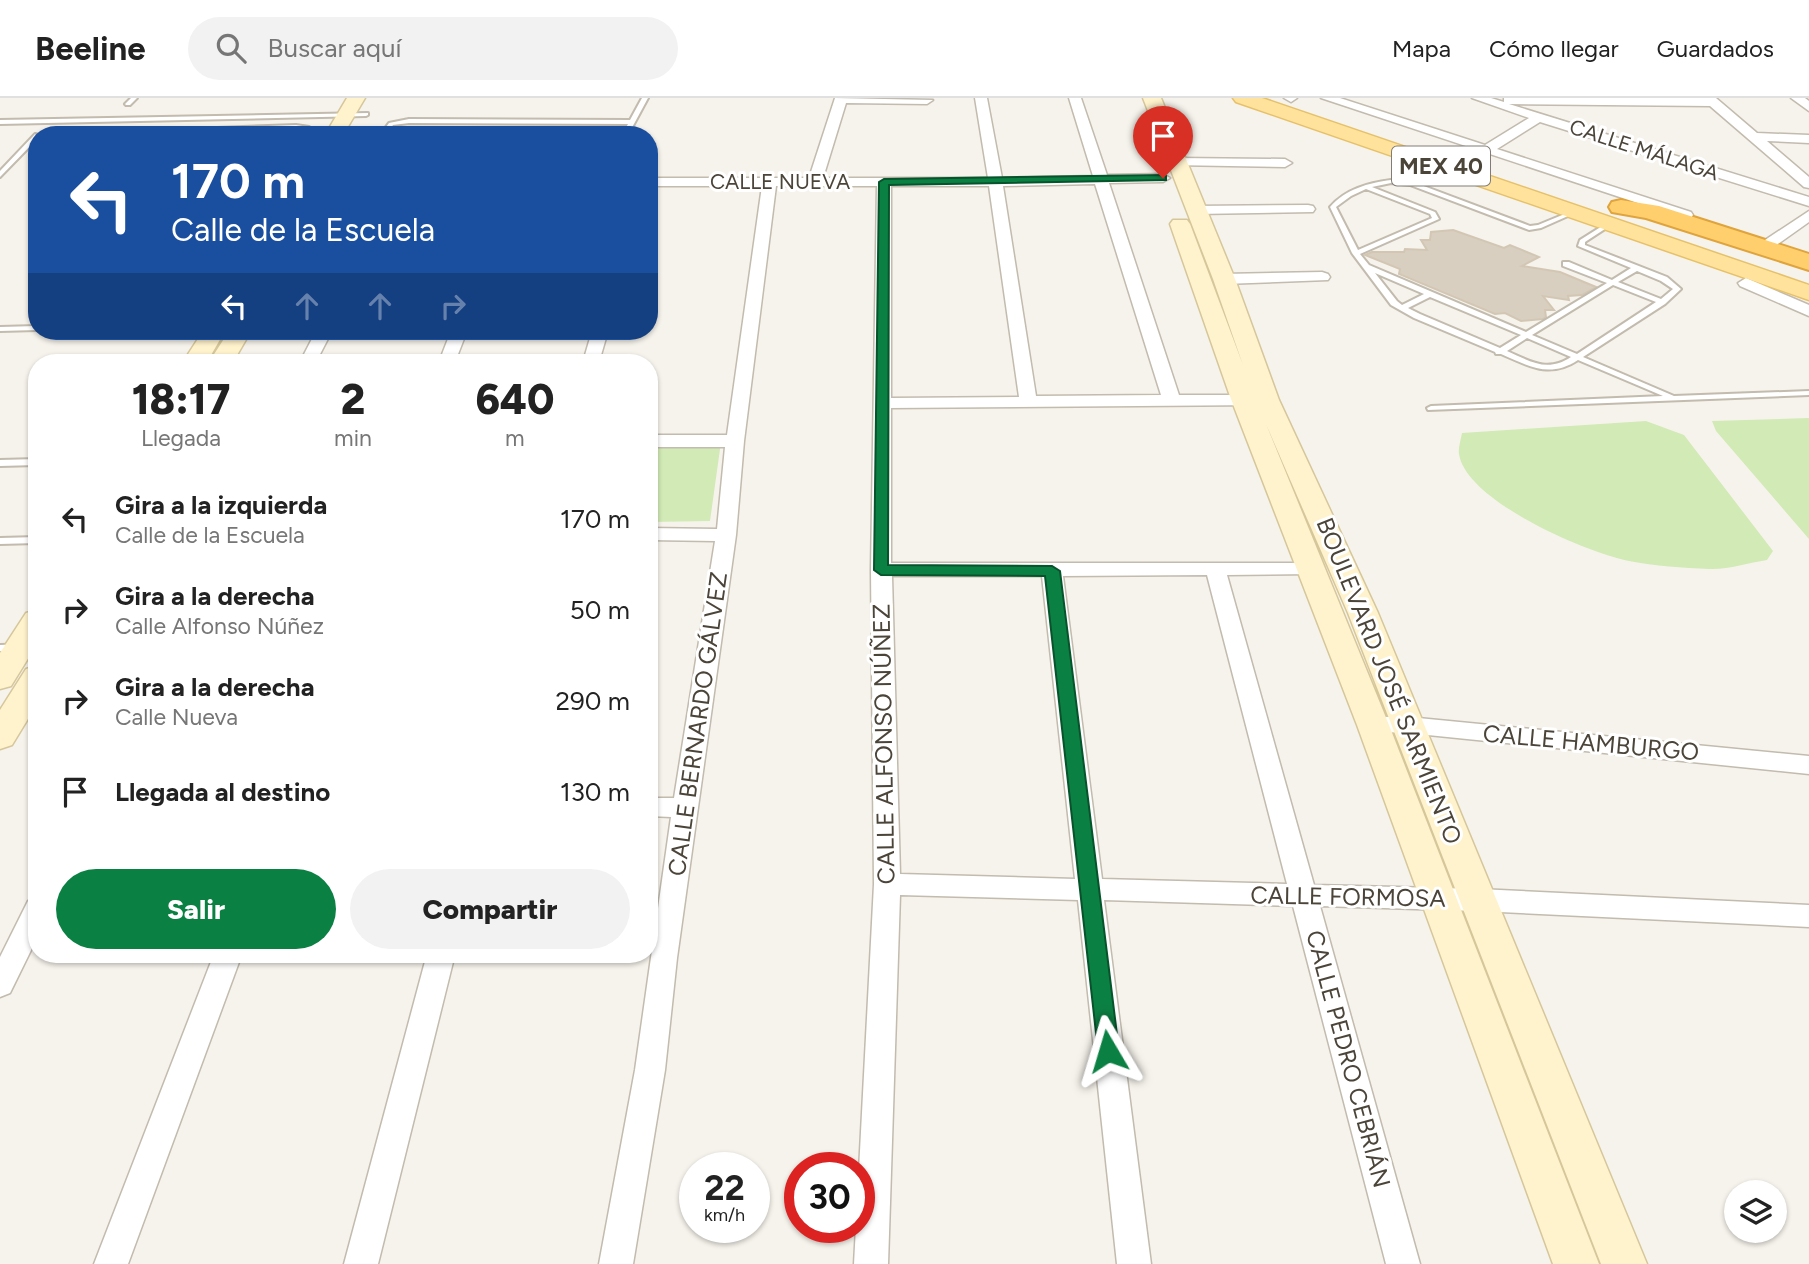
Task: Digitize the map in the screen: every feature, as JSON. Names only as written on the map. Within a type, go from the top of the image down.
[{"type":"highway","points":[[1615,216],[1650,211],[1809,262]]},
{"type":"highway","points":[[1639,235],[1672,240],[1809,285]]},
{"type":"main road","name":"MEX 40","points":[[1243,98],[1574,212],[1615,216],[1639,235],[1809,293]]},
{"type":"main road","name":"MEX 40","points":[[1290,98],[1615,216],[1809,271]]},
{"type":"main road","points":[[1615,216],[1656,226],[1809,278]]},
{"type":"main road","points":[[1639,235],[1680,257],[1809,304]]},
{"type":"street","points":[[339,126],[356,98]]},
{"type":"street","points":[[359,126],[376,98]]},
{"type":"street","points":[[815,182],[841,98],[927,99],[925,116]]},
{"type":"street","points":[[981,98],[997,182],[1028,400]]},
{"type":"street","points":[[1075,98],[1171,399]]},
{"type":"street","name":"BOULEVARD JOSÉ SARMIENTO","points":[[1133,98],[1154,131],[1170,170],[1255,400],[1312,568],[1576,1264]]},
{"type":"street","name":"BOULEVARD JOSÉ SARMIENTO","points":[[1152,98],[1154,131]]},
{"type":"street","points":[[1327,98],[1809,256]]},
{"type":"street","points":[[1797,98],[1809,107]]},
{"type":"street","points":[[1482,99],[1710,100],[1809,184]]},
{"type":"street","name":"CALLE MÁLAGA","points":[[1482,99],[1809,202]]},
{"type":"street","points":[[1487,150],[1539,117]]},
{"type":"street","points":[[1753,137],[1809,139]]},
{"type":"street","name":"CALLE NUEVA","points":[[658,182],[1100,180],[1170,170],[1285,163]]},
{"type":"street","name":"BOULEVARD JOSÉ SARMIENTO","points":[[1170,170],[1196,210],[1224,279],[1255,400],[1330,535],[1624,1264]]},
{"type":"street","name":"CALLE ALFONSO NÚÑEZ","points":[[871,1264],[887,884],[881,570],[884,182]]},
{"type":"street","name":"CALLE BERNARDO GÁLVEZ","points":[[616,1264],[650,1070],[663,958],[726,535],[735,441],[769,183]]},
{"type":"street","points":[[1196,210],[1308,209]]},
{"type":"street","points":[[1770,243],[1809,215]]},
{"type":"street","points":[[1224,279],[1322,277]]},
{"type":"street","points":[[1746,282],[1809,311]]},
{"type":"street","points":[[884,403],[1255,400]]},
{"type":"street","points":[[658,441],[735,441]]},
{"type":"street","points":[[658,534],[726,535]]},
{"type":"street","points":[[881,570],[1312,568]]},
{"type":"street","name":"CALLE PEDRO CEBRIÁN","points":[[1216,570],[1403,1264]]},
{"type":"street","points":[[1052,571],[1134,1264]]},
{"type":"street","points":[[0,678],[19,648]]},
{"type":"street","points":[[0,737],[28,692]]},
{"type":"street","name":"CALLE HAMBURGO","points":[[1373,725],[1408,726],[1809,765]]},
{"type":"street","points":[[658,807],[687,808]]},
{"type":"street","name":"CALLE FORMOSA","points":[[887,884],[1479,900],[1809,916]]},
{"type":"street","points":[[0,985],[28,927]]},
{"type":"street","points":[[111,1264],[225,963]]},
{"type":"street","points":[[361,1264],[439,963]]},
{"type":"lane","points":[[128,104],[134,98]]},
{"type":"lane","points":[[631,126],[645,98]]},
{"type":"lane","points":[[0,122],[366,114]]},
{"type":"lane","points":[[45,126],[50,120]]},
{"type":"lane","points":[[390,126],[409,121],[633,122]]},
{"type":"lane","points":[[0,175],[28,145]]},
{"type":"lane","points":[[1574,212],[1539,227],[1529,228],[1411,183],[1387,180],[1367,187],[1333,207],[1364,266],[1390,299],[1401,308],[1541,368],[1553,368],[1578,356],[1662,302],[1677,289],[1664,279],[1581,246],[1583,241],[1615,216]]},
{"type":"lane","points":[[1356,253],[1436,219],[1433,213],[1367,187]]},
{"type":"lane","points":[[1566,264],[1662,302]]},
{"type":"lane","points":[[1364,266],[1673,398]]},
{"type":"lane","points":[[1499,352],[1636,268]]},
{"type":"lane","points":[[1401,308],[1430,294]]},
{"type":"lane","points":[[0,329],[28,328]]},
{"type":"lane","points":[[1431,408],[1809,393]]},
{"type":"lane","points":[[0,463],[28,462]]},
{"type":"lane","points":[[0,541],[28,540]]},
{"type":"green space","points":[[1809,418],[1809,539],[1716,431],[1712,421]]},
{"type":"green space","points":[[1646,421],[1684,435],[1773,551],[1767,560],[1709,569],[1629,561],[1586,548],[1531,522],[1505,506],[1467,472],[1459,454],[1462,433]]},
{"type":"green space","points":[[721,442],[710,521],[658,522],[658,443]]},
{"type":"building","points":[[1453,230],[1504,248],[1510,245],[1539,257],[1522,266],[1560,272],[1596,287],[1582,295],[1568,296],[1569,300],[1543,296],[1554,310],[1545,310],[1546,317],[1543,319],[1521,321],[1505,313],[1495,314],[1399,274],[1400,269],[1365,255],[1372,252],[1404,252],[1405,249],[1427,250],[1421,240],[1430,240],[1431,232]]},
{"type":"route","points":[[1108,1051],[1052,571],[881,570],[884,182],[1163,178]]}]
